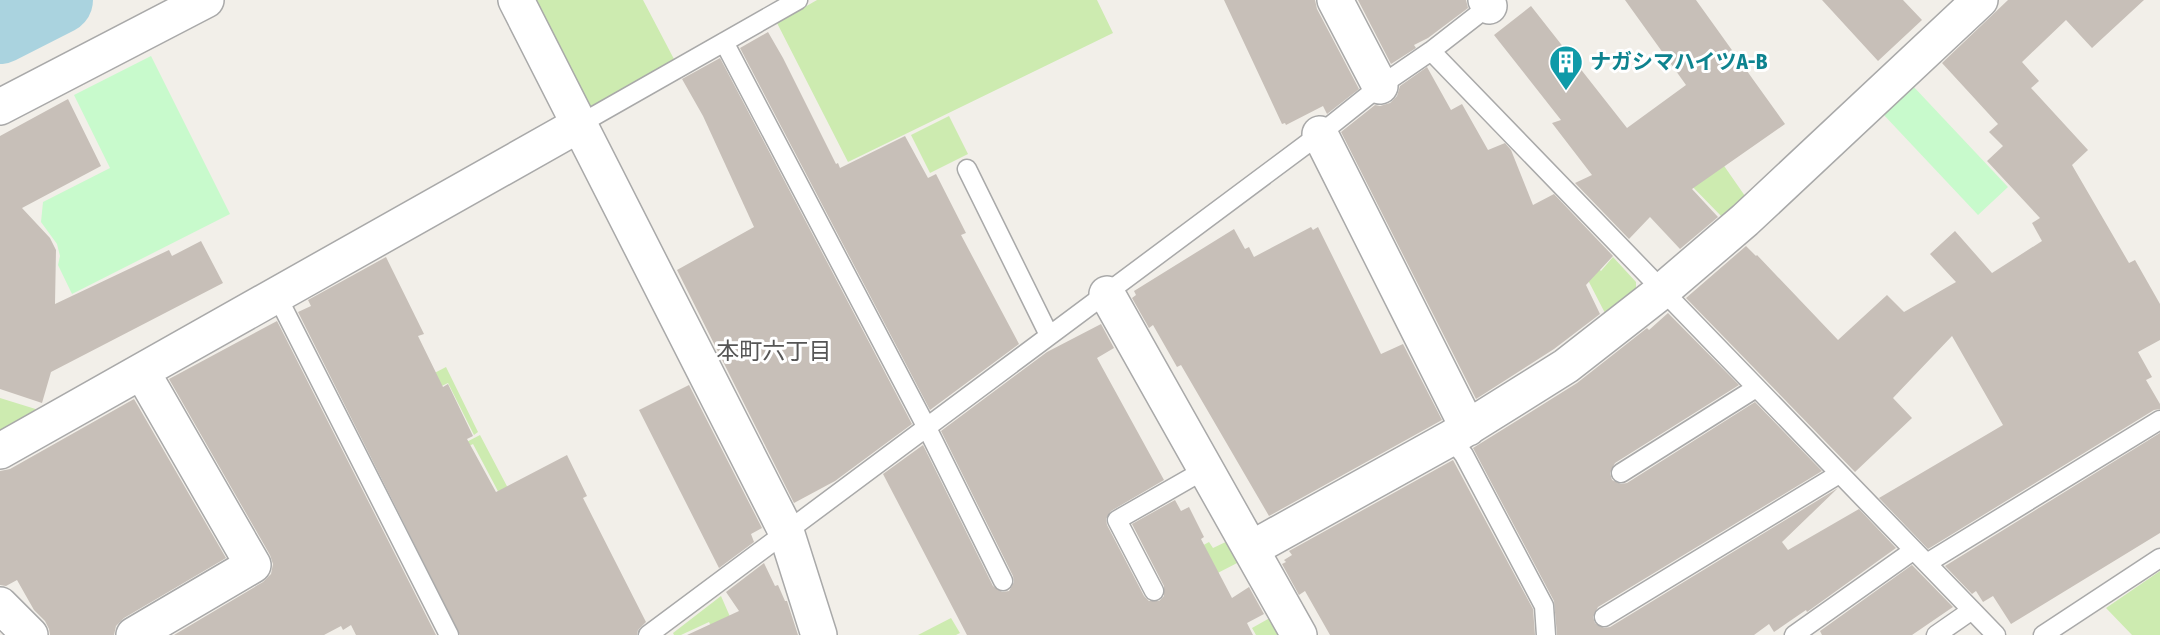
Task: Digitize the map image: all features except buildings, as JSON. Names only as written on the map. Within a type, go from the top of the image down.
[{"type":"street","points":[[0,107],[206,0]]},
{"type":"street","points":[[516,0],[786,531],[819,635]]},
{"type":"street","points":[[1335,0],[1380,86]]},
{"type":"street","points":[[1251,549],[1460,433],[1566,366],[1662,291],[1745,220],[1980,0]]},
{"type":"street","points":[[0,451],[580,124]]},
{"type":"street","points":[[1320,134],[1460,433]]},
{"type":"street","points":[[1107,294],[1299,635]]},
{"type":"street","points":[[134,635],[253,565],[142,372]]},
{"type":"street","points":[[0,605],[30,635]]},
{"type":"lane","points":[[580,124],[799,0]]},
{"type":"lane","points":[[648,635],[1107,294],[1380,86],[1432,51],[1491,2]]},
{"type":"lane","points":[[724,42],[927,428],[1003,581]]},
{"type":"lane","points":[[1432,51],[1996,635]]},
{"type":"lane","points":[[967,169],[1049,335]]},
{"type":"lane","points":[[276,294],[449,635]]},
{"type":"lane","points":[[1621,473],[1756,388]]},
{"type":"lane","points":[[1927,563],[2160,420]]},
{"type":"lane","points":[[1460,433],[1464,455],[1544,606],[1546,635]]},
{"type":"lane","points":[[1154,591],[1117,520],[1206,469]]},
{"type":"lane","points":[[1604,617],[1839,474]]},
{"type":"lane","points":[[1794,635],[1914,550]]},
{"type":"lane","points":[[2043,635],[2160,558]]},
{"type":"lane","points":[[1936,635],[1972,610]]},
{"type":"green space","points":[[531,0],[643,0],[675,61],[588,109]]},
{"type":"green space","points":[[817,0],[1097,0],[1113,33],[848,162],[777,23]]},
{"type":"green space","points":[[151,56],[230,214],[72,294],[58,265],[60,256],[57,244],[41,222],[43,202],[110,168],[74,95]]},
{"type":"green space","points":[[1912,85],[2008,187],[1978,215],[1882,113]]},
{"type":"green space","points":[[1688,114],[1745,196],[1723,218],[1685,179]]},
{"type":"green space","points":[[949,116],[968,154],[930,173],[911,135]]},
{"type":"green space","points":[[1579,250],[1601,271],[1613,257],[1636,282],[1636,292],[1606,315],[1574,253]]},
{"type":"green space","points":[[446,367],[478,432],[474,435],[448,383],[427,393],[421,380]]},
{"type":"green space","points":[[0,398],[42,411],[0,435]]},
{"type":"green space","points":[[480,435],[510,492],[501,497],[473,444],[457,452],[455,448]]},
{"type":"green space","points":[[1232,539],[1243,560],[1171,597],[1198,548],[1209,542],[1213,548]]},
{"type":"green space","points":[[2160,571],[2160,635],[2132,635],[2106,608]]},
{"type":"green space","points":[[721,596],[738,635],[711,626],[709,622],[681,635],[674,635],[673,633]]},
{"type":"green space","points":[[1275,615],[1286,635],[1256,635],[1252,628]]},
{"type":"green space","points":[[951,618],[960,633],[918,635]]},
{"type":"waterway","points":[[0,30],[59,0]]},
{"type":"place","name":"ナガシマハイツA-B","points":[[1566,92]]},
{"type":"district","name":"本町六丁目","points":[[774,351]]}]
